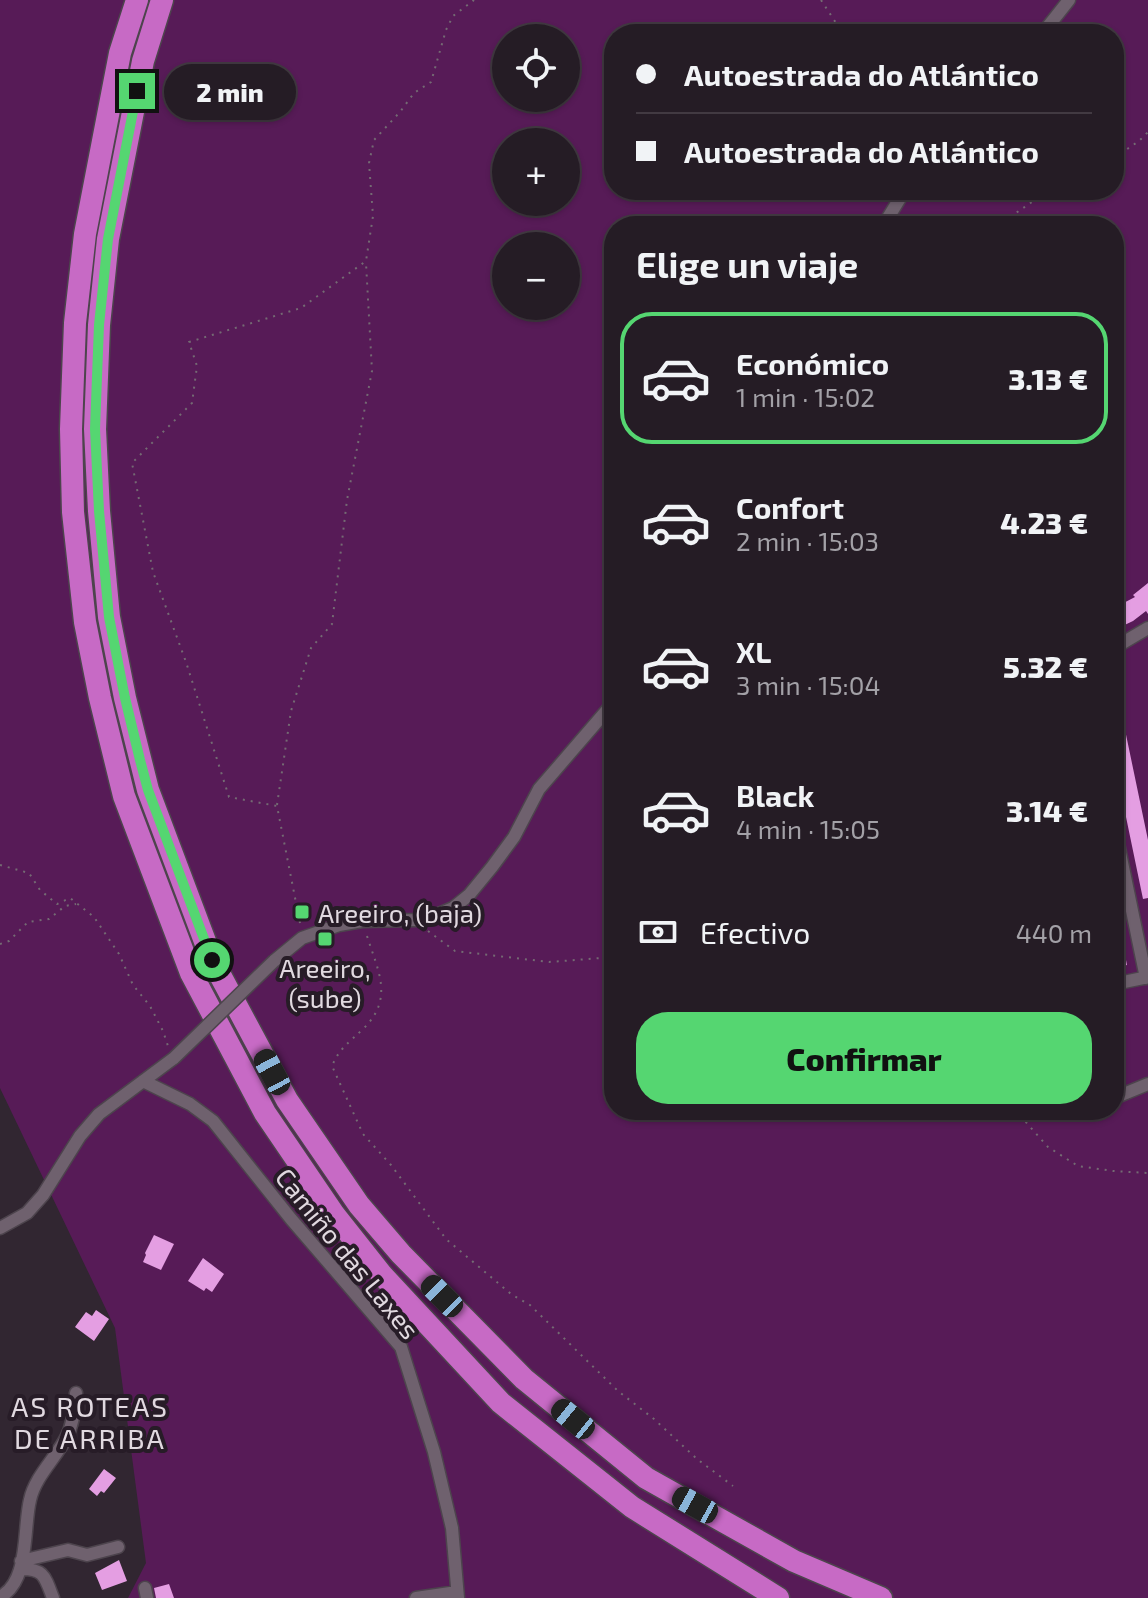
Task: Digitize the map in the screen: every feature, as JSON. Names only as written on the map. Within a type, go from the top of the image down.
[{"type":"highway","points":[[137,0],[120,53],[85,234],[75,323],[71,429],[73,512],[85,622],[124,796],[191,973],[265,1113],[333,1213],[382,1275],[501,1403],[632,1507],[778,1598]]},
{"type":"highway","points":[[162,0],[143,61],[108,239],[99,325],[95,429],[99,511],[109,617],[144,775],[212,960],[287,1100],[359,1205],[401,1254],[524,1379],[646,1478],[794,1561],[881,1598]]},
{"type":"street","points":[[1050,24],[1069,0]]},
{"type":"street","points":[[1124,642],[1148,628]]},
{"type":"street","points":[[0,1228],[27,1213],[43,1195],[80,1136],[99,1114],[173,1058],[302,938],[339,925],[362,921],[432,917],[453,908],[469,895],[514,837],[539,789],[604,714]]},
{"type":"street","points":[[1124,870],[1147,977],[1124,982]]},
{"type":"street","name":"Camiño das Laxes","points":[[143,1081],[190,1104],[213,1121],[291,1219],[401,1347],[434,1452],[452,1528],[458,1595]]},
{"type":"street","points":[[1124,1094],[1148,1084]]},
{"type":"street","points":[[0,1597],[13,1587],[20,1565],[30,1496],[69,1432],[76,1393]]},
{"type":"street","points":[[20,1565],[68,1550],[87,1555],[118,1547]]},
{"type":"street","points":[[20,1565],[42,1573],[53,1598]]},
{"type":"street","points":[[416,1598],[458,1595]]},
{"type":"path","points":[[302,938],[277,806],[291,711],[311,648],[332,624],[347,500],[372,371],[366,261],[373,216],[369,163],[374,140],[414,93],[431,82],[453,16],[474,0]]},
{"type":"path","points":[[821,0],[837,24]]},
{"type":"path","points":[[1124,151],[1148,132]]},
{"type":"path","points":[[1012,216],[1035,200]]},
{"type":"path","points":[[277,806],[229,797],[186,662],[153,572],[132,463],[192,403],[197,366],[189,342],[301,308],[366,261]]},
{"type":"path","points":[[0,865],[29,873],[40,890],[57,904],[70,898],[94,917],[119,954],[133,985],[150,1006],[173,1058]]},
{"type":"path","points":[[0,944],[9,941],[28,922],[49,919],[65,906],[77,904]]},
{"type":"path","points":[[414,920],[455,951],[549,962],[604,958]]},
{"type":"path","points":[[362,921],[379,974],[383,1000],[367,1026],[338,1051],[332,1066],[363,1134],[391,1165],[446,1239],[511,1294],[530,1305],[618,1391],[733,1486]]},
{"type":"path","points":[[1024,1120],[1048,1147],[1078,1166],[1148,1173]]},
{"type":"shaded area","points":[[0,0],[1148,0],[1148,1598],[128,1598],[146,1563],[115,1328],[0,1088]]},
{"type":"building","points":[[1148,583],[1148,614],[1146,611],[1124,625],[1124,603],[1135,597],[1133,595]]},
{"type":"building","points":[[1124,725],[1148,840],[1148,898],[1143,899],[1124,807]]},
{"type":"building","points":[[154,1235],[174,1244],[161,1270],[143,1262]]},
{"type":"building","points":[[203,1258],[224,1274],[212,1292],[206,1288],[204,1291],[188,1281]]},
{"type":"building","points":[[96,1310],[109,1319],[94,1341],[75,1327],[86,1312],[92,1316]]},
{"type":"building","points":[[104,1469],[116,1478],[104,1493],[101,1491],[97,1496],[89,1489]]},
{"type":"building","points":[[119,1560],[127,1581],[102,1590],[95,1573]]},
{"type":"building","points":[[169,1584],[174,1598],[156,1598],[154,1588]]},
{"type":"place","name":"Areeiro, (baja)","points":[[302,912]]},
{"type":"place","name":"Areeiro, (sube)","points":[[325,939]]},
{"type":"district","name":"AS ROTEAS DE ARRIBA","points":[[90,1422]]},
{"type":"route","points":[[137,91],[108,239],[99,325],[95,429],[99,511],[109,617],[140,760],[148,790],[212,960]]}]
